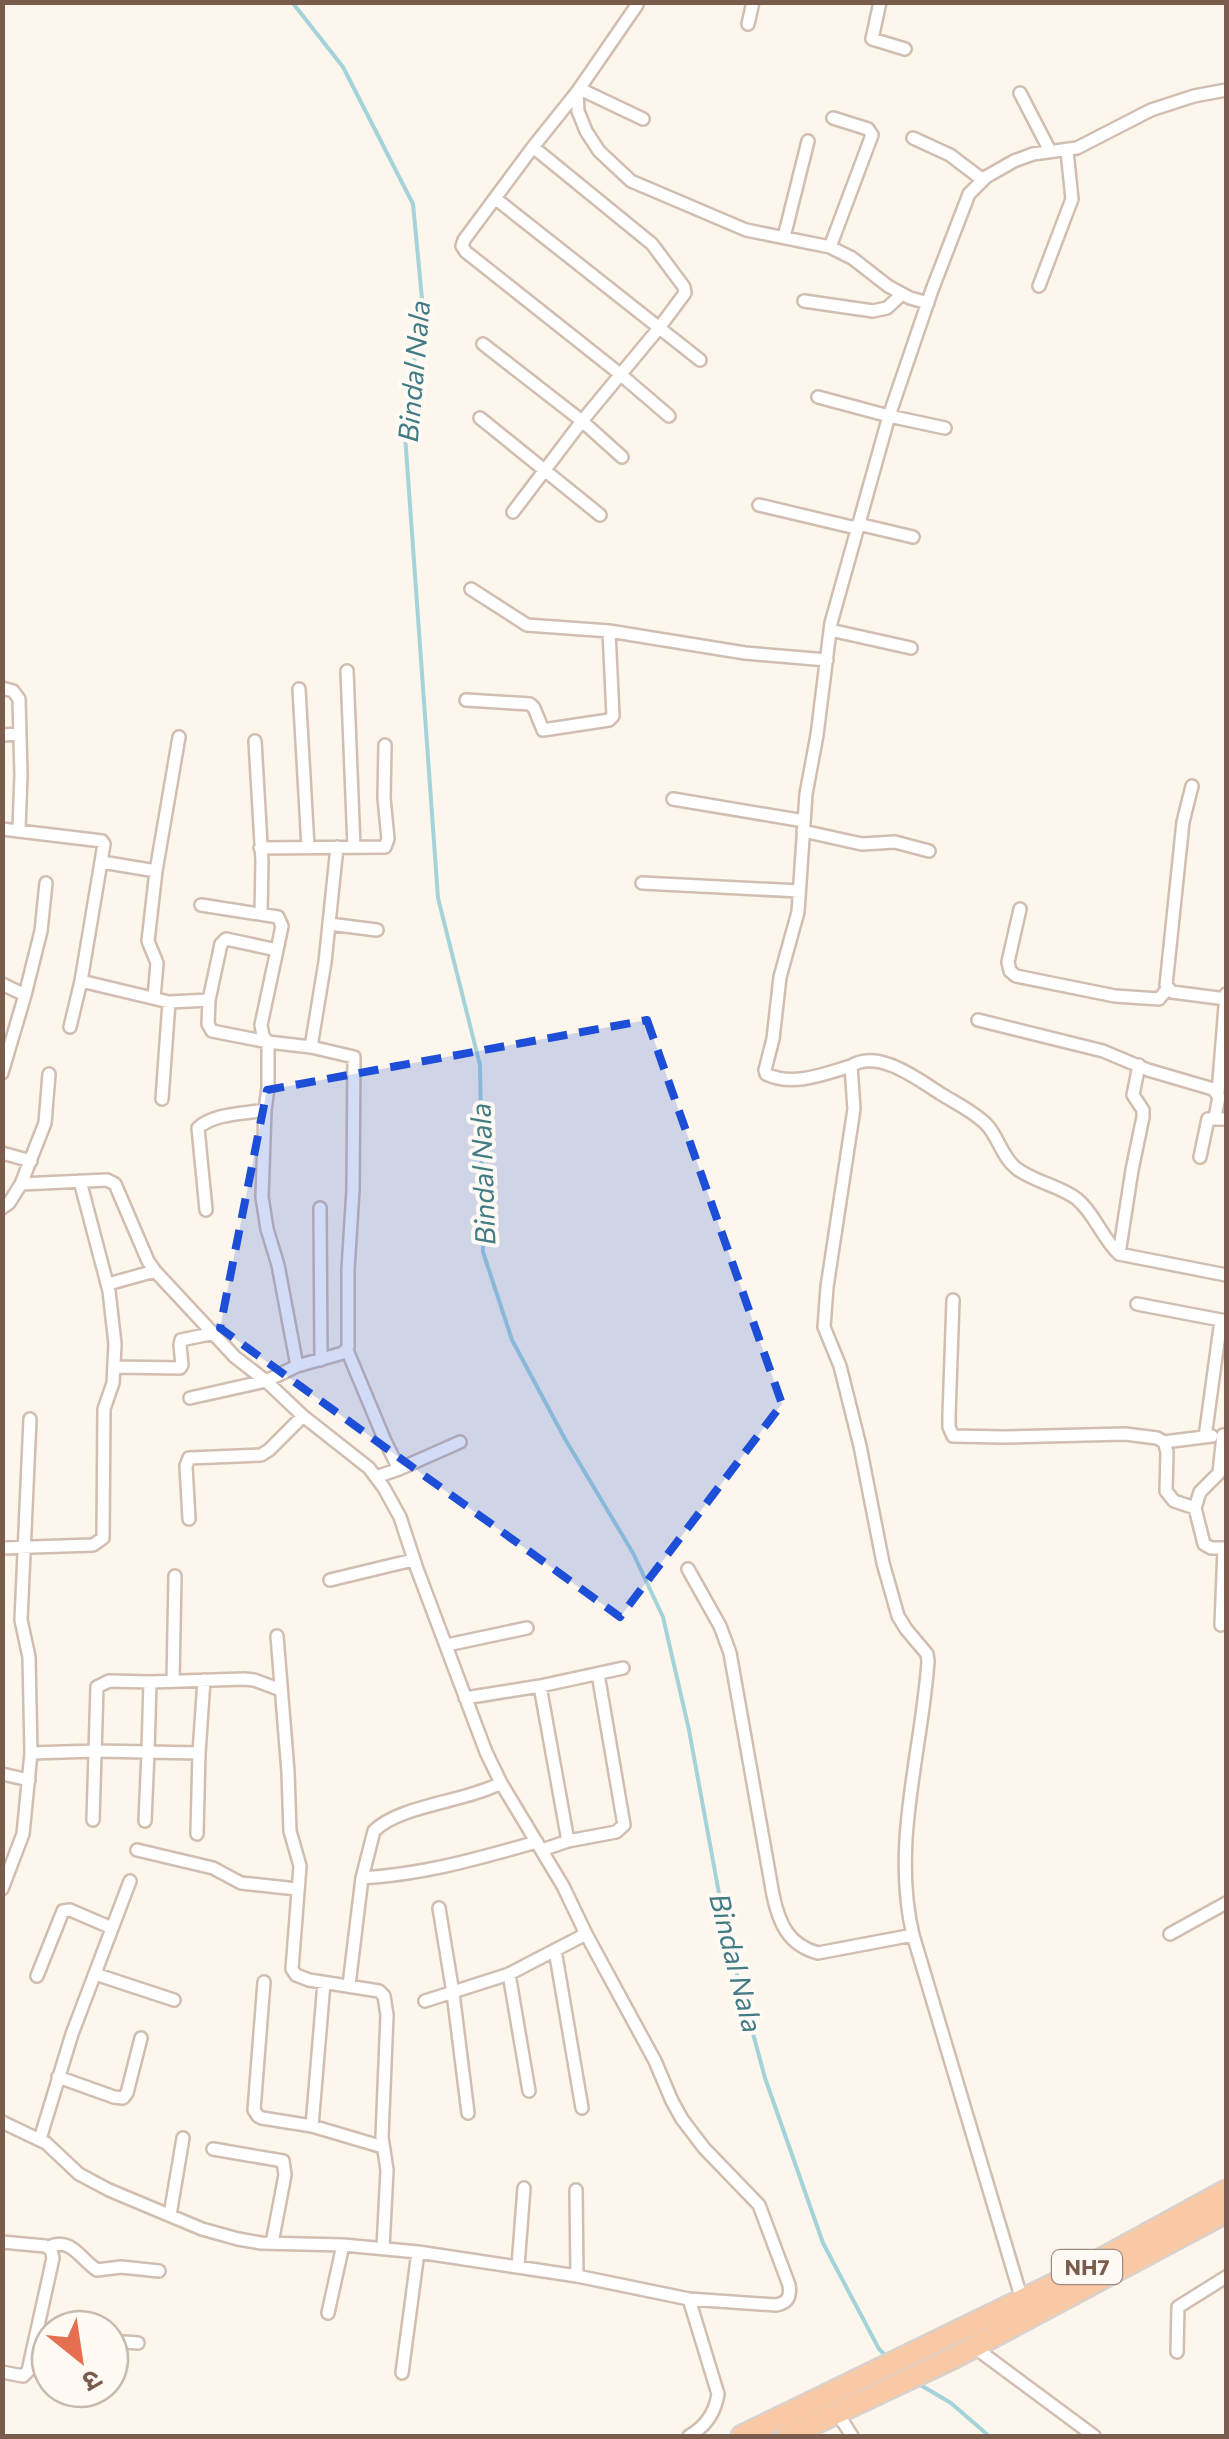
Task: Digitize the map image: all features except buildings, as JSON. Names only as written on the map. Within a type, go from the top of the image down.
[{"type":"highway","name":"NH7","points":[[742,2436],[871,2386],[949,2348],[1022,2300],[1220,2205]]},
{"type":"highway","name":"NH7","points":[[949,2348],[974,2348],[1220,2205]]},
{"type":"highway","name":"NH7","points":[[788,2436],[830,2424],[871,2386]]},
{"type":"street","points":[[748,24],[753,2]]},
{"type":"street","points":[[880,2],[872,39],[904,49]]},
{"type":"street","points":[[636,3],[579,91],[464,240],[463,249],[668,416]]},
{"type":"street","points":[[1226,90],[1152,110],[1086,145],[1014,160],[969,194],[888,416],[830,630],[806,794],[796,921],[780,977],[766,1074],[772,1078],[808,1079],[865,1061],[904,1070],[978,1117],[996,1136],[1013,1166],[1076,1198],[1119,1254],[1226,1275]]},
{"type":"street","points":[[579,91],[642,119]]},
{"type":"street","points":[[579,91],[578,111],[593,143],[630,180],[758,234],[830,247],[902,294],[928,303]]},
{"type":"street","points":[[1020,92],[1050,152]]},
{"type":"street","points":[[830,247],[872,134],[868,129],[832,118]]},
{"type":"street","points":[[914,138],[950,155],[983,180]]},
{"type":"street","points":[[784,238],[808,140]]},
{"type":"street","points":[[513,512],[684,298],[684,287],[652,244],[533,147]]},
{"type":"street","points":[[1039,286],[1072,199],[1067,151]]},
{"type":"street","points":[[496,199],[700,360]]},
{"type":"street","points":[[804,301],[874,311],[887,308],[902,294]]},
{"type":"street","points":[[483,344],[622,457]]},
{"type":"street","points":[[818,396],[945,428]]},
{"type":"street","points":[[480,418],[600,514]]},
{"type":"street","points":[[758,506],[913,537]]},
{"type":"street","points":[[471,590],[527,625],[609,630],[745,652],[827,660]]},
{"type":"street","points":[[466,700],[530,704],[543,730],[608,720],[614,713],[609,630]]},
{"type":"street","points":[[830,630],[911,648]]},
{"type":"street","points":[[347,671],[354,848]]},
{"type":"street","points":[[2,688],[13,691],[19,699],[19,830]]},
{"type":"street","points":[[299,689],[308,847]]},
{"type":"street","points":[[2,735],[20,734]]},
{"type":"street","points":[[154,998],[156,964],[148,941],[179,737]]},
{"type":"street","points":[[255,741],[261,914]]},
{"type":"street","points":[[260,848],[383,848],[388,843],[384,745]]},
{"type":"street","points":[[1020,908],[1008,962],[1012,974],[1138,1000],[1159,999],[1168,988],[1166,971],[1182,832],[1192,786]]},
{"type":"street","points":[[673,799],[804,826],[848,842],[895,842],[928,851]]},
{"type":"street","points":[[2,828],[102,841],[105,846],[82,981],[70,1027]]},
{"type":"street","points":[[311,1046],[337,847]]},
{"type":"street","points":[[102,862],[156,871]]},
{"type":"street","points":[[2,1073],[41,931],[46,882]]},
{"type":"street","points":[[642,883],[799,890]]},
{"type":"street","points":[[201,905],[274,915],[281,922],[261,1025],[268,1042],[262,1196],[297,1366]]},
{"type":"street","points":[[329,924],[377,930]]},
{"type":"street","points":[[277,950],[226,939],[221,944],[208,1024],[212,1031],[311,1046],[354,1057],[347,1350],[400,1469]]},
{"type":"street","points":[[82,981],[169,1002],[209,1000]]},
{"type":"street","points":[[2,984],[25,994]]},
{"type":"street","points":[[1168,988],[1226,997],[1218,1093],[1221,1118],[1206,1122],[1200,1157]]},
{"type":"street","points":[[162,1098],[169,1002]]},
{"type":"street","points":[[978,1020],[1103,1051],[1218,1093]]},
{"type":"street","points":[[1119,1254],[1143,1117],[1133,1095],[1138,1065]]},
{"type":"street","points":[[852,1066],[854,1109],[824,1328],[840,1366],[898,1616],[927,1654],[909,1810],[907,1898],[913,1935],[1022,2300]]},
{"type":"street","points":[[2,1208],[21,1184],[45,1123],[49,1074]]},
{"type":"street","points":[[206,1210],[198,1128],[218,1118],[265,1110]]},
{"type":"street","points":[[2,1152],[31,1161]]},
{"type":"street","points":[[2,2122],[40,2139],[79,2174],[109,2190],[202,2230],[261,2243],[418,2252],[578,2276],[689,2299],[776,2305],[786,2302],[790,2292],[759,2204],[704,2148],[682,2119],[648,2046],[540,1846],[500,1784],[400,1517],[376,1477],[236,1356],[155,1270],[115,1184],[107,1180],[21,1184]]},
{"type":"street","points":[[2,1548],[93,1545],[102,1541],[104,1409],[113,1383],[115,1344],[108,1284],[80,1181]]},
{"type":"street","points":[[320,1208],[321,1360]]},
{"type":"street","points":[[108,1284],[155,1270]]},
{"type":"street","points":[[954,1300],[949,1415],[953,1436],[1125,1434],[1164,1442],[1225,1435],[1219,1472],[1200,1492],[1195,1508],[1204,1544],[1225,1548],[1221,1625]]},
{"type":"street","points":[[1138,1304],[1224,1321],[1205,1437]]},
{"type":"street","points":[[114,1367],[180,1368],[181,1340],[215,1333]]},
{"type":"street","points":[[190,1398],[266,1381],[347,1350]]},
{"type":"street","points":[[189,1519],[189,1458],[260,1455],[304,1416]]},
{"type":"street","points":[[2,1888],[24,1834],[30,1780],[29,1658],[20,1620],[30,1419]]},
{"type":"street","points":[[376,1477],[460,1442]]},
{"type":"street","points":[[1164,1442],[1168,1460],[1166,1491],[1174,1501],[1195,1508]]},
{"type":"street","points":[[330,1580],[414,1560]]},
{"type":"street","points":[[688,1568],[730,1653],[773,1895],[785,1931],[803,1948],[818,1953],[913,1935]]},
{"type":"street","points":[[174,1576],[174,1681]]},
{"type":"street","points":[[447,1645],[527,1628]]},
{"type":"street","points":[[278,1636],[290,1831],[300,1866],[292,1969],[296,1976],[324,1983],[379,1990],[386,2004],[383,2248]]},
{"type":"street","points":[[466,1698],[624,1668]]},
{"type":"street","points":[[362,1878],[438,1870],[616,1832],[624,1825],[598,1674]]},
{"type":"street","points":[[197,1834],[204,1680]]},
{"type":"street","points":[[93,1820],[98,1687],[110,1681],[254,1680],[282,1690]]},
{"type":"street","points":[[145,1820],[150,1682]]},
{"type":"street","points":[[540,1686],[568,1841]]},
{"type":"street","points":[[31,1753],[199,1753]]},
{"type":"street","points":[[2,1774],[30,1780]]},
{"type":"street","points":[[350,1985],[362,1878],[372,1836],[380,1826],[410,1812],[500,1784]]},
{"type":"street","points":[[137,1850],[213,1868],[241,1883],[297,1889]]},
{"type":"street","points":[[40,2139],[58,2076],[130,1881]]},
{"type":"street","points":[[1170,1934],[1226,1903]]},
{"type":"street","points":[[439,1908],[468,2113]]},
{"type":"street","points":[[38,1976],[62,1911],[70,1910],[112,1928]]},
{"type":"street","points":[[425,2001],[509,1974],[586,1934]]},
{"type":"street","points":[[555,1950],[582,2108]]},
{"type":"street","points":[[95,1974],[174,2000]]},
{"type":"street","points":[[509,1974],[529,2092]]},
{"type":"street","points":[[264,1982],[254,2110],[258,2116],[312,2126],[383,2147]]},
{"type":"street","points":[[312,2126],[324,1983]]},
{"type":"street","points":[[58,2076],[123,2098],[142,2038]]},
{"type":"street","points":[[170,2215],[183,2138]]},
{"type":"street","points":[[214,2149],[284,2161],[285,2175],[272,2243]]},
{"type":"street","points":[[518,2266],[524,2188]]},
{"type":"street","points":[[576,2190],[578,2276]]},
{"type":"street","points":[[2,2242],[49,2248],[64,2244],[97,2270],[121,2267],[159,2271]]},
{"type":"street","points":[[328,2313],[343,2245]]},
{"type":"street","points":[[47,2309],[53,2258],[49,2248]]},
{"type":"street","points":[[402,2373],[418,2252]]},
{"type":"street","points":[[1177,2352],[1178,2307],[1222,2279],[1226,2293]]},
{"type":"street","points":[[689,2299],[718,2394],[707,2422],[689,2436]]},
{"type":"street","points":[[130,2343],[138,2344]]},
{"type":"street","points":[[974,2348],[1094,2436]]},
{"type":"street","points":[[2,2372],[23,2376],[30,2367]]},
{"type":"street","points":[[830,2424],[852,2436]]},
{"type":"highlighted area","points":[[647,1020],[782,1404],[620,1617],[220,1328],[267,1090]]},
{"type":"waterway","name":"Bindal Nala","points":[[292,2],[343,67],[413,204],[422,299],[405,435],[438,898],[480,1065],[483,1252],[512,1340],[633,1553],[663,1617],[689,1730],[727,1937],[765,2078],[823,2243],[879,2349],[887,2357]]},
{"type":"waterway","name":"Bindal Nala","points":[[917,2383],[951,2403],[989,2436]]}]
